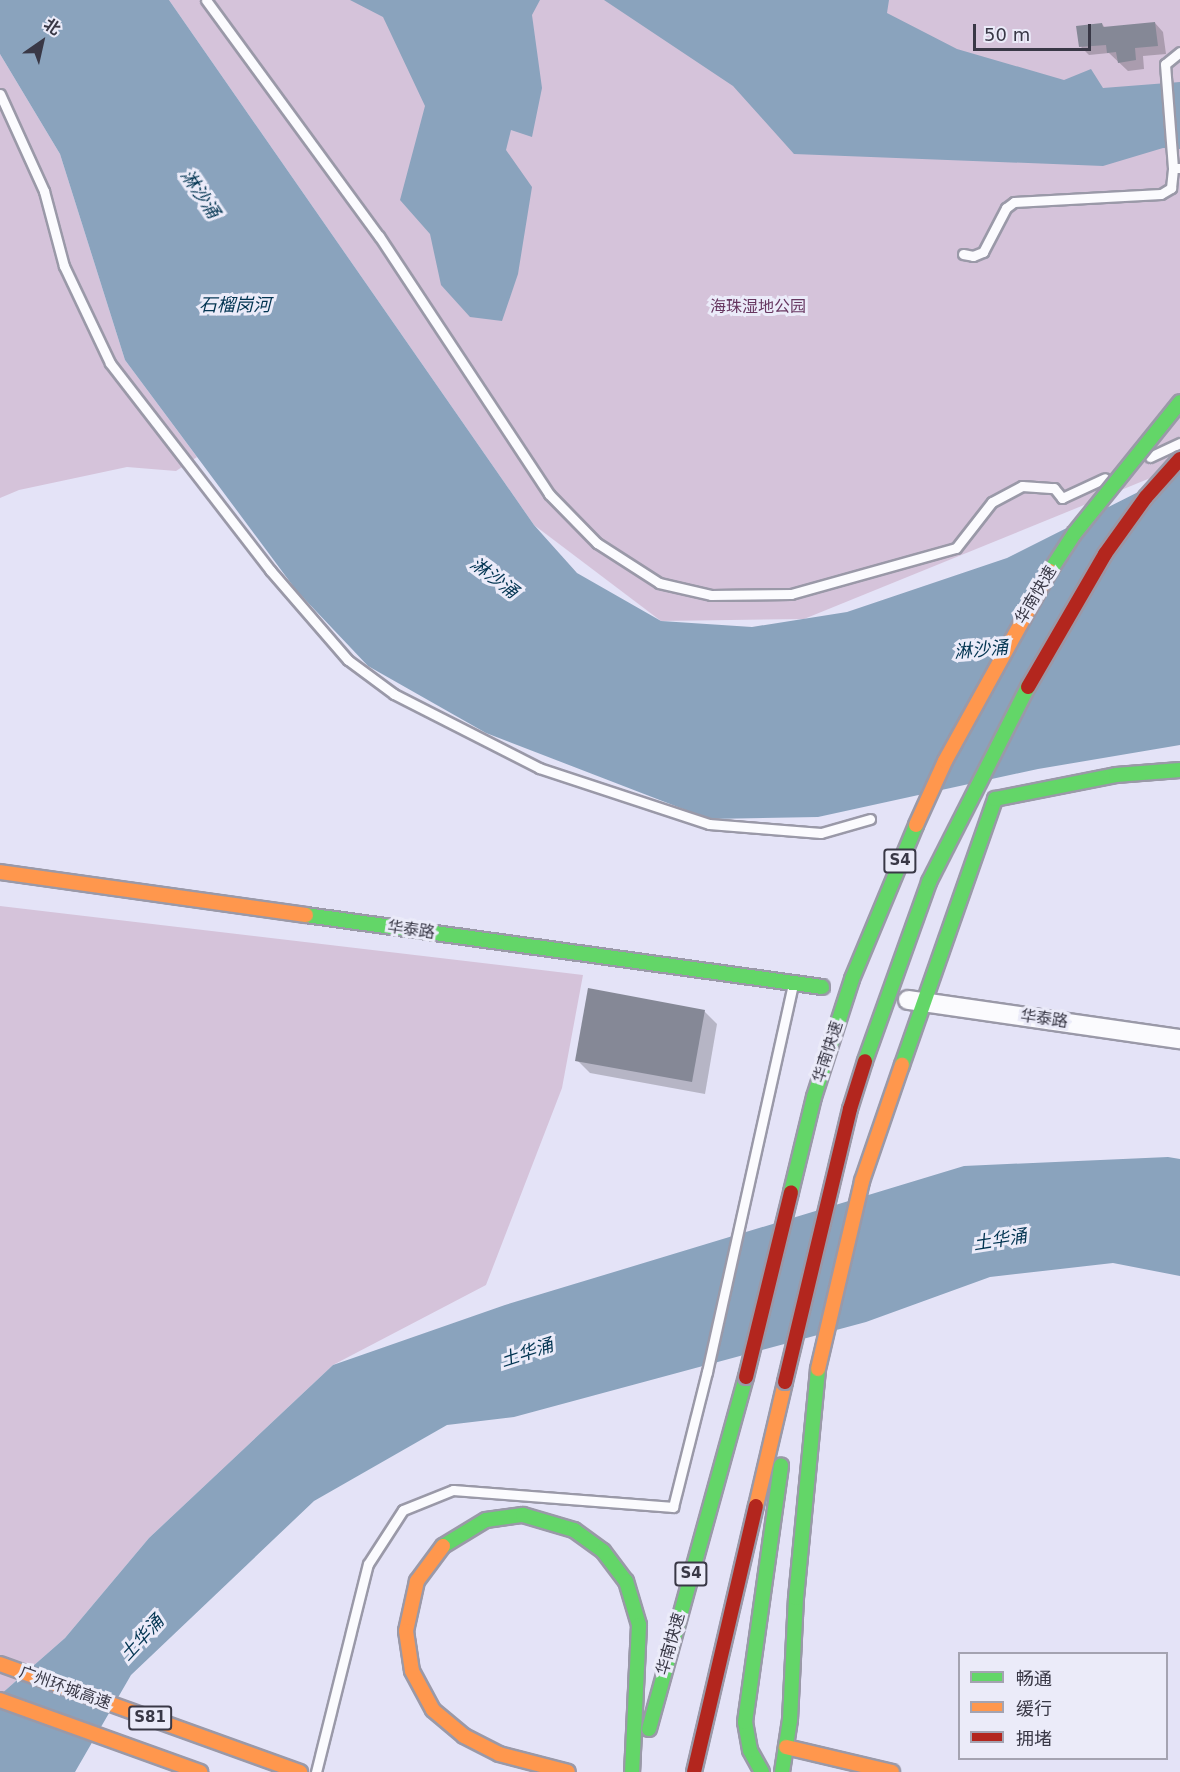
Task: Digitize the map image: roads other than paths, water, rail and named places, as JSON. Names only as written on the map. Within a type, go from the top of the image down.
[{"type":"main road","name":"华南快速","points":[[639,1772],[652,1710],[746,1377],[814,1097],[852,979],[896,868],[950,751],[1035,593],[1081,525],[1180,402]]},
{"type":"main road","name":"S4","points":[[694,1772],[850,1109],[884,1003],[929,882],[1005,727],[1060,629],[1112,545],[1180,459]]},
{"type":"main road","points":[[784,1759],[809,1444],[820,1352],[862,1181],[927,1002],[995,799],[1116,776],[1180,770]]},
{"type":"main road","name":"华泰路","points":[[0,872],[822,987]]},
{"type":"main road","points":[[762,1772],[750,1750],[745,1722],[776,1518],[785,1382]]},
{"type":"main road","points":[[568,1772],[480,1745],[433,1710],[417,1684],[406,1644],[409,1605],[423,1569],[446,1542],[486,1520],[511,1515],[550,1520],[574,1530],[603,1551],[619,1570],[634,1602],[639,1649],[632,1772]]},
{"type":"main road","name":"广州环城高速","points":[[0,1664],[300,1772]]},
{"type":"main road","name":"广州环城高速","points":[[0,1700],[200,1772]]},
{"type":"main road","points":[[784,1759],[845,1772]]},
{"type":"main road","points":[[784,1759],[892,1772]]},
{"type":"street","name":"华泰路","points":[[908,999],[1180,1039]]},
{"type":"lane","points":[[206,0],[379,236],[549,494],[597,543],[659,583],[711,595],[791,594],[956,548],[992,502],[1022,486],[1054,488],[1062,498],[1180,443]]},
{"type":"lane","points":[[963,254],[973,256],[983,252],[1006,208],[1014,202],[1161,194],[1171,188],[1176,164],[1165,64],[1180,52]]},
{"type":"lane","points":[[0,94],[44,190],[64,266],[110,363],[270,570],[348,660],[394,694],[539,768],[709,824],[821,833],[870,819]]},
{"type":"lane","points":[[316,1772],[368,1564],[403,1510],[453,1490],[673,1508],[707,1372],[738,1223],[794,983]]},
{"type":"water","name":"石榴岗河","points":[[0,0],[169,0],[534,525],[577,573],[661,621],[752,627],[847,612],[1007,558],[1180,471],[1180,745],[1038,769],[818,817],[709,819],[486,733],[368,666],[296,590],[125,360],[60,154],[0,54]]},
{"type":"water","points":[[350,0],[540,0],[532,15],[542,88],[532,137],[511,130],[506,150],[532,187],[518,274],[502,321],[470,317],[441,285],[430,234],[400,200],[425,106],[383,17]]},
{"type":"water","points":[[604,0],[889,0],[887,13],[957,49],[1064,80],[1091,69],[1103,88],[1180,82],[1180,149],[1163,148],[1103,166],[794,154],[733,86]]},
{"type":"water","name":"土华涌","points":[[1168,1157],[1180,1159],[1180,1276],[1113,1263],[990,1277],[866,1322],[514,1417],[447,1425],[314,1501],[131,1675],[75,1772],[0,1772],[0,1695],[65,1638],[149,1538],[333,1365],[505,1305],[964,1166]]},
{"type":"water label","name":"淋沙涌","points":[[200,194]]},
{"type":"water label","name":"淋沙涌","points":[[494,578]]},
{"type":"water label","name":"淋沙涌","points":[[981,650]]},
{"type":"park label","name":"海珠湿地公园","points":[[758,307]]}]
